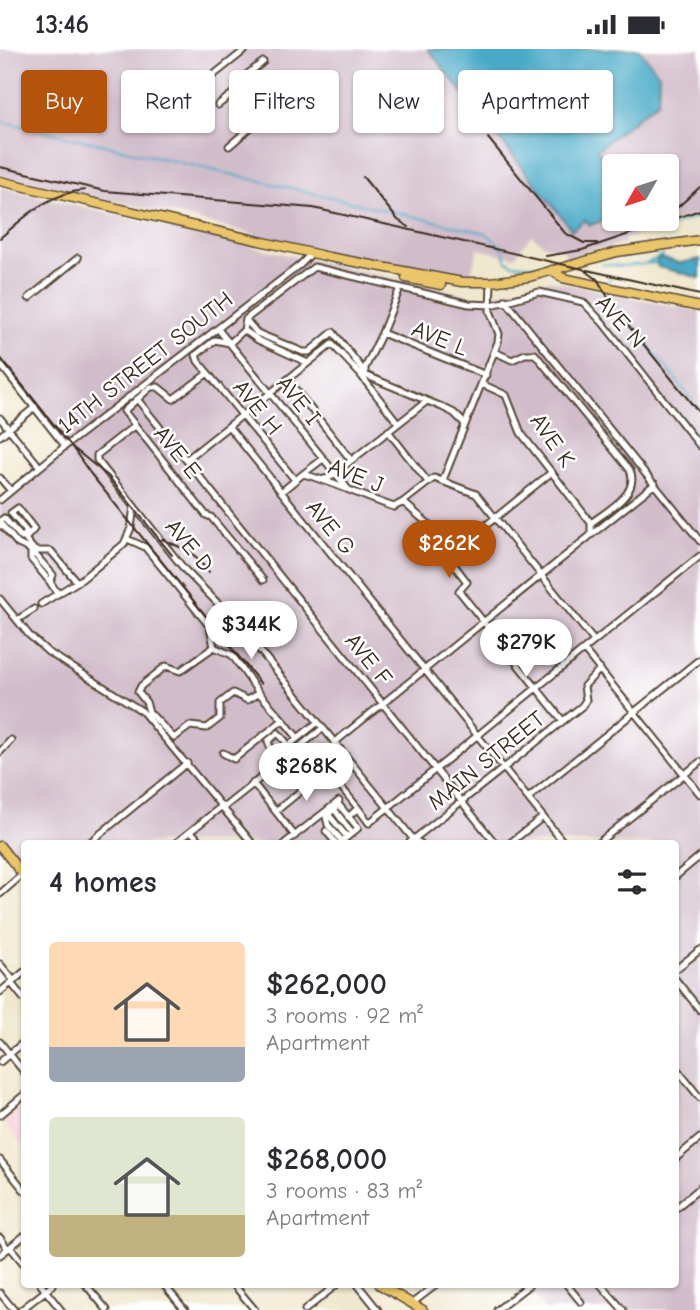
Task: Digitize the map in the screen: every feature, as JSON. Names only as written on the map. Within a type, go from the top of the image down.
[{"type":"main road","points":[[0,181],[329,257],[444,280],[491,285],[617,252],[700,240]]},
{"type":"main road","points":[[570,278],[567,270],[574,263]]},
{"type":"main road","points":[[552,270],[570,278]]},
{"type":"main road","points":[[533,276],[570,278],[700,307]]},
{"type":"main road","points":[[0,846],[21,871]]},
{"type":"main road","points":[[385,1288],[424,1310]]},
{"type":"street","points":[[215,74],[246,50]]},
{"type":"street","points":[[218,106],[263,62]]},
{"type":"street","points":[[229,146],[244,133]]},
{"type":"street","name":"14TH STREET SOUTH","points":[[0,500],[312,253]]},
{"type":"street","points":[[29,298],[78,258]]},
{"type":"street","name":"AVE N","points":[[246,319],[314,267],[469,304],[492,305],[539,292],[583,302],[603,323],[700,446]]},
{"type":"street","points":[[443,480],[495,352],[499,334],[490,311],[491,285]]},
{"type":"street","points":[[362,373],[400,288]]},
{"type":"street","points":[[505,300],[613,430],[700,541]]},
{"type":"street","points":[[230,343],[244,330],[246,319]]},
{"type":"street","points":[[246,319],[257,333],[309,352],[333,332],[398,423]]},
{"type":"street","name":"AVE I","points":[[218,329],[353,493]]},
{"type":"street","points":[[244,330],[258,340],[308,363]]},
{"type":"street","name":"AVE L","points":[[382,333],[486,375]]},
{"type":"street","name":"AVE H","points":[[230,343],[215,340],[196,355],[198,361],[295,480]]},
{"type":"street","points":[[186,460],[332,344],[368,377],[454,413],[465,424]]},
{"type":"street","points":[[495,352],[512,360],[525,354],[535,354],[630,470],[632,487],[592,523],[591,535]]},
{"type":"street","points":[[1,366],[65,446]]},
{"type":"street","points":[[137,399],[151,387],[158,387],[173,400],[208,373]]},
{"type":"street","points":[[288,380],[351,460]]},
{"type":"street","name":"AVE K","points":[[482,384],[506,395],[521,433],[592,523]]},
{"type":"street","name":"AVE E","points":[[137,399],[124,411],[134,426],[263,580]]},
{"type":"street","name":"AVE F","points":[[137,399],[493,840]]},
{"type":"street","points":[[323,479],[329,478],[427,401]]},
{"type":"street","points":[[0,436],[35,407]]},
{"type":"street","points":[[0,418],[40,467]]},
{"type":"street","name":"AVE D","points":[[134,426],[97,455],[97,460],[185,570],[240,626],[412,840]]},
{"type":"street","name":"AVE G","points":[[229,427],[561,840]]},
{"type":"street","points":[[388,431],[428,482],[434,478],[443,480],[476,494],[594,641]]},
{"type":"street","points":[[303,474],[323,459]]},
{"type":"street","points":[[469,539],[552,472]]},
{"type":"street","name":"AVE J","points":[[281,492],[303,474],[323,479],[394,507],[428,482]]},
{"type":"street","points":[[0,478],[11,491]]},
{"type":"street","points":[[334,743],[655,484]]},
{"type":"street","points":[[403,502],[426,520],[442,539],[445,552],[467,582],[459,591],[563,720]]},
{"type":"street","points":[[41,604],[77,582],[124,544],[134,506]]},
{"type":"street","points":[[58,594],[31,559],[31,550],[18,544],[0,523],[4,517],[22,538],[27,532],[10,513],[18,508],[34,529],[25,539],[29,545],[35,551],[51,551],[77,582]]},
{"type":"street","points":[[224,533],[236,523]]},
{"type":"street","points":[[127,539],[145,547],[177,585],[210,627],[214,647]]},
{"type":"street","points":[[306,742],[369,823],[700,556]]},
{"type":"street","points":[[0,599],[29,635],[64,663],[142,711],[250,840]]},
{"type":"street","points":[[17,620],[34,609]]},
{"type":"street","points":[[214,647],[232,655],[259,693],[298,738]]},
{"type":"street","points":[[214,647],[180,671],[166,666],[141,686],[138,692],[146,702],[149,712],[174,738],[190,726],[207,728],[220,718],[219,703],[233,693],[247,700],[259,693]]},
{"type":"street","points":[[584,650],[700,794]]},
{"type":"street","points":[[528,798],[700,659]]},
{"type":"street","name":"MAIN STREET","points":[[416,840],[586,701],[584,686],[600,669]]},
{"type":"street","points":[[223,753],[234,759],[283,720]]},
{"type":"street","points":[[284,749],[318,722]]},
{"type":"street","points":[[180,840],[323,728]]},
{"type":"street","points":[[0,752],[11,740]]},
{"type":"street","points":[[295,775],[304,759],[313,751]]},
{"type":"street","points":[[602,840],[700,762]]},
{"type":"street","points":[[93,840],[187,763]]},
{"type":"street","points":[[276,811],[319,776]]},
{"type":"street","points":[[253,783],[295,836]]},
{"type":"street","points":[[289,840],[338,801]]},
{"type":"street","points":[[339,805],[358,828],[344,840],[328,825],[326,817],[339,805]]},
{"type":"street","points":[[348,817],[358,808]]},
{"type":"street","points":[[331,812],[344,840]]},
{"type":"street","points":[[514,840],[542,817]]},
{"type":"street","points":[[191,831],[198,840]]},
{"type":"street","points":[[326,831],[344,840]]},
{"type":"street","points":[[679,874],[700,856]]},
{"type":"street","points":[[0,894],[21,877]]},
{"type":"street","points":[[679,967],[700,950]]},
{"type":"street","points":[[0,964],[21,994]]},
{"type":"street","points":[[0,992],[21,975]]},
{"type":"street","points":[[679,983],[700,1010]]},
{"type":"street","points":[[0,1042],[21,1068]]},
{"type":"street","points":[[0,1062],[21,1045]]},
{"type":"street","points":[[679,1072],[700,1098]]},
{"type":"street","points":[[0,1115],[21,1098]]},
{"type":"street","points":[[679,1155],[700,1137]]},
{"type":"street","points":[[0,1160],[21,1187]]},
{"type":"street","points":[[679,1206],[700,1188]]},
{"type":"street","points":[[679,1199],[682,1203]]},
{"type":"street","points":[[0,1238],[21,1261]]},
{"type":"street","points":[[0,1255],[21,1238]]},
{"type":"street","points":[[22,1310],[49,1288]]},
{"type":"street","points":[[89,1288],[107,1310]]},
{"type":"street","points":[[167,1288],[185,1310]]},
{"type":"street","points":[[236,1288],[254,1310]]},
{"type":"street","points":[[304,1310],[332,1288]]},
{"type":"street","points":[[360,1288],[378,1310]]},
{"type":"street","points":[[411,1304],[432,1288]]},
{"type":"street","points":[[497,1310],[525,1288]]},
{"type":"street","points":[[569,1288],[581,1302]]},
{"type":"street","points":[[604,1288],[623,1310]]},
{"type":"street","points":[[46,1290],[61,1310]]},
{"type":"street","points":[[0,1293],[14,1310]]},
{"type":"shaded area","points":[[0,49],[428,49],[458,86],[458,133],[495,133],[572,229],[585,220],[591,225],[602,221],[602,231],[647,231],[624,239],[625,243],[593,249],[571,257],[566,257],[564,250],[544,245],[531,235],[515,257],[478,249],[469,279],[326,252],[0,176]]},
{"type":"shaded area","points":[[639,49],[700,49],[700,213],[679,220],[679,154],[602,154],[602,157],[597,150],[658,101],[659,73]]},
{"type":"shaded area","points":[[0,187],[482,298],[549,280],[700,312],[700,1310],[545,1310],[528,1288],[679,1288],[679,840],[21,840],[21,865],[0,839],[0,505],[69,447],[0,361]]},
{"type":"shaded area","points":[[21,1102],[21,1145],[1,1119]]},
{"type":"shaded area","points":[[514,1288],[528,1288],[519,1294]]},
{"type":"water","points":[[428,49],[639,49],[659,74],[658,101],[597,150],[602,157],[602,221],[590,225],[585,220],[572,230],[495,133],[613,133],[613,70],[458,70],[458,87]]},
{"type":"water","points":[[657,259],[680,263],[700,259],[700,278],[658,267]]},
{"type":"waterway","points":[[0,121],[486,233],[504,249]]},
{"type":"waterway","points":[[679,223],[700,216]]},
{"type":"waterway","points":[[504,253],[507,261],[513,264],[539,266]]},
{"type":"waterway","points":[[646,264],[663,255]]},
{"type":"waterway","points":[[601,264],[622,266],[656,263]]},
{"type":"waterway","points":[[609,282],[610,277]]},
{"type":"waterway","points":[[608,290],[609,296],[700,410]]},
{"type":"railway","points":[[488,138],[565,233],[584,243],[597,243]]},
{"type":"railway","points":[[0,167],[105,191],[313,208],[583,269],[597,279],[615,309],[700,414]]},
{"type":"railway","points":[[363,177],[398,220],[409,227]]},
{"type":"railway","points":[[679,206],[700,187]]},
{"type":"railway","points":[[0,238],[49,201],[85,190]]},
{"type":"railway","points":[[546,256],[582,250],[700,210]]},
{"type":"railway","points":[[587,270],[700,295]]},
{"type":"railway","points":[[0,357],[72,447],[108,476],[172,555]]},
{"type":"railway","points":[[72,447],[90,473],[261,684]]},
{"type":"railway","points":[[162,539],[191,552],[209,572]]}]
